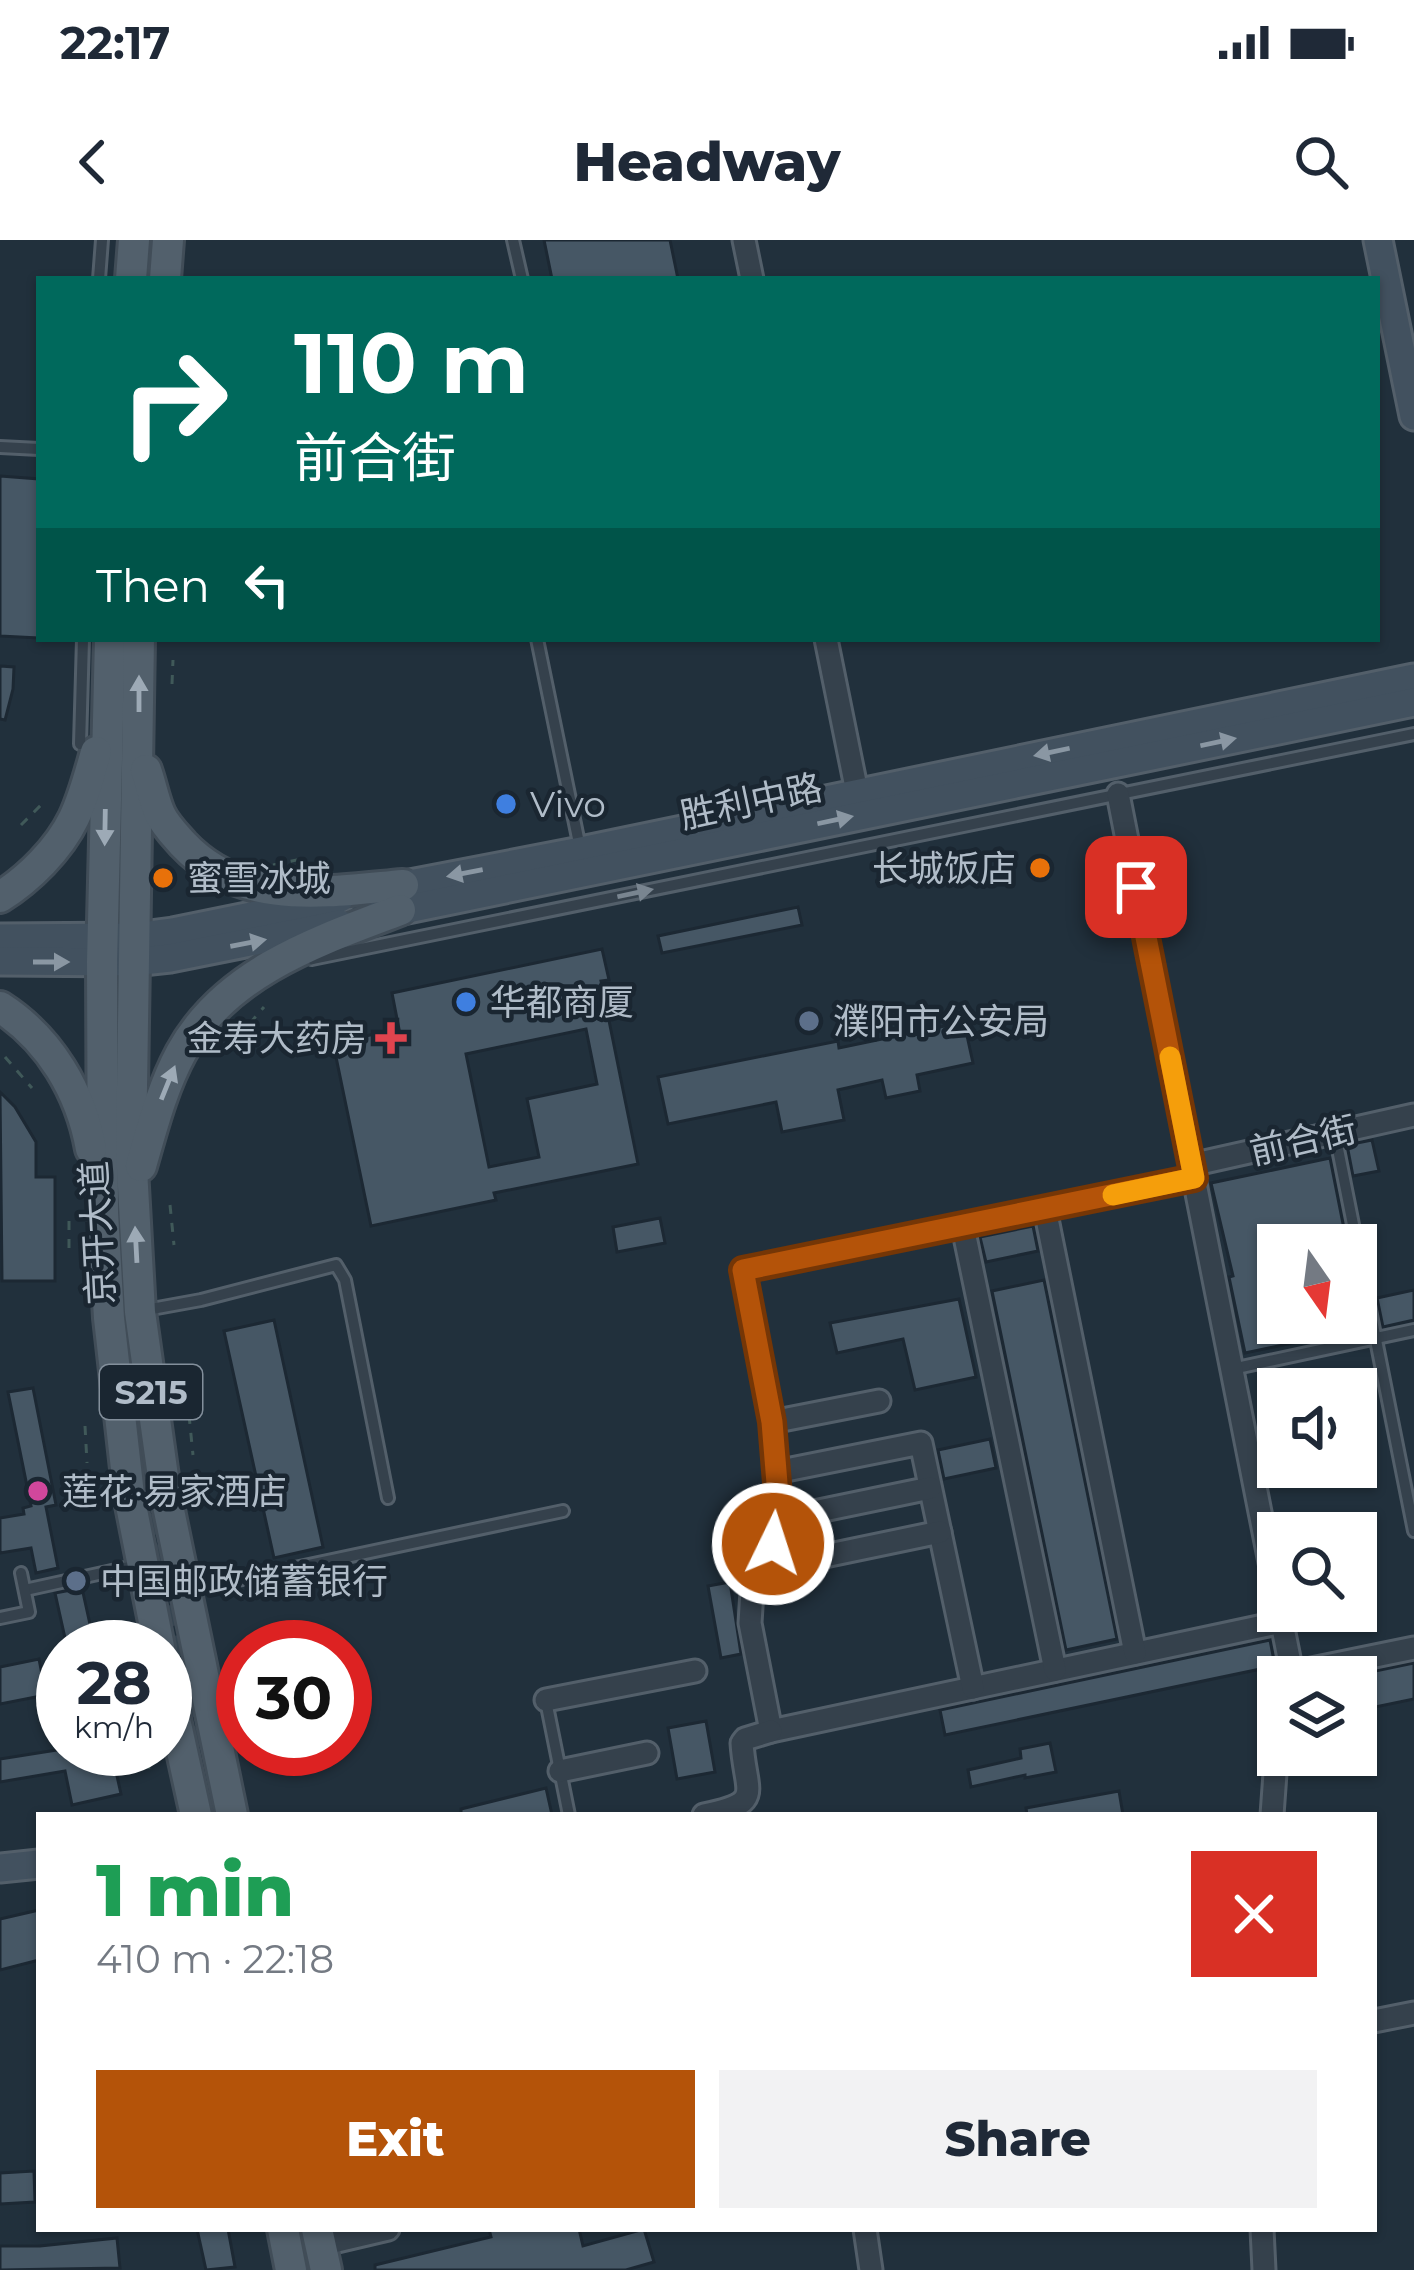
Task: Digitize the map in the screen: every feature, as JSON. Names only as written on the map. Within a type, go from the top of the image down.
[{"type":"main road","points":[[131,276],[134,240]]},
{"type":"main road","points":[[165,276],[168,240]]},
{"type":"main road","points":[[1378,240],[1414,416]]},
{"type":"main road","name":"京开大道","points":[[110,642],[107,717],[140,1312],[165,1491],[231,1812]]},
{"type":"main road","name":"京开大道","points":[[139,642],[139,747],[118,949],[103,1212],[129,1495],[153,1620]]},
{"type":"main road","name":"胜利中路","points":[[401,897],[581,851],[1414,679]]},
{"type":"main road","name":"胜利中路","points":[[118,949],[275,913],[401,897],[1414,702]]},
{"type":"main road","points":[[0,897],[58,845],[74,818],[107,717]]},
{"type":"main road","points":[[139,747],[160,814],[195,857],[219,874],[250,886],[289,892],[401,897]]},
{"type":"main road","points":[[133,1195],[180,1053],[224,997],[249,978],[401,897]]},
{"type":"main road","points":[[0,938],[118,949]]},
{"type":"main road","points":[[0,962],[118,949]]},
{"type":"main road","points":[[0,1007],[33,1032],[74,1090],[86,1117],[103,1212]]},
{"type":"main road","points":[[187,1776],[195,1812]]},
{"type":"main road","points":[[0,1868],[36,1864]]},
{"type":"main road","points":[[284,2232],[291,2270]]},
{"type":"street","points":[[744,240],[751,276]]},
{"type":"street","points":[[827,642],[857,792]]},
{"type":"street","points":[[1118,794],[1260,1512]]},
{"type":"street","name":"前合街","points":[[772,1422],[743,1270],[1045,1209],[1414,1115]]},
{"type":"street","points":[[1045,1209],[1135,1653]]},
{"type":"street","points":[[962,1227],[1055,1670]]},
{"type":"street","points":[[771,1732],[750,1623],[752,1591],[767,1568],[780,1520],[772,1422],[879,1401]]},
{"type":"street","points":[[776,1472],[921,1442],[973,1688]]},
{"type":"street","points":[[780,1520],[930,1488]]},
{"type":"street","points":[[767,1568],[940,1532]]},
{"type":"street","points":[[719,1812],[738,1808],[745,1801],[745,1739],[1135,1653],[1257,1619]]},
{"type":"street","points":[[1377,1656],[1414,1648]]},
{"type":"street","points":[[546,1700],[695,1671]]},
{"type":"street","points":[[560,1771],[647,1753]]},
{"type":"street","points":[[1272,1812],[1275,1776]]},
{"type":"street","points":[[1377,2020],[1414,2013]]},
{"type":"street","points":[[321,2248],[377,2232]]},
{"type":"street","points":[[866,2232],[872,2270]]},
{"type":"street","points":[[1262,2232],[1264,2270]]},
{"type":"lane","points":[[100,276],[102,240]]},
{"type":"lane","points":[[513,240],[521,276]]},
{"type":"lane","points":[[0,447],[36,449]]},
{"type":"lane","points":[[80,745],[83,642]]},
{"type":"lane","points":[[538,642],[581,851]]},
{"type":"lane","points":[[274,966],[1414,734]]},
{"type":"lane","points":[[1334,1132],[1353,1224]]},
{"type":"lane","points":[[140,1312],[336,1265],[345,1280],[388,1498]]},
{"type":"lane","points":[[1377,1338],[1414,1330]]},
{"type":"lane","points":[[1377,1343],[1414,1531]]},
{"type":"lane","points":[[1232,1369],[1348,1344]]},
{"type":"lane","points":[[185,1592],[563,1511]]},
{"type":"lane","points":[[25,1590],[142,1565]]},
{"type":"lane","points":[[0,1618],[29,1612],[21,1573]]},
{"type":"lane","points":[[546,1700],[568,1812]]},
{"type":"lane","points":[[748,1790],[753,1812]]},
{"type":"path","points":[[172,684],[173,660]]},
{"type":"path","points":[[21,824],[45,801]]},
{"type":"path","points":[[266,866],[301,860]]},
{"type":"path","points":[[238,1036],[264,1007]]},
{"type":"path","points":[[5,1057],[32,1088]]},
{"type":"path","points":[[170,1205],[174,1245]]},
{"type":"path","points":[[69,1221],[70,1252]]},
{"type":"path","points":[[189,1415],[193,1456]]},
{"type":"path","points":[[86,1426],[87,1463]]},
{"type":"building","points":[[544,240],[670,240],[677,276],[551,276]]},
{"type":"building","points":[[0,476],[36,479],[36,638],[0,636]]},
{"type":"building","points":[[0,666],[14,667],[5,720],[0,719]]},
{"type":"building","points":[[798,907],[802,925],[662,953],[658,936]]},
{"type":"building","points":[[602,949],[609,980],[601,981],[638,1164],[494,1193],[496,1200],[371,1226],[336,1057],[346,1040],[399,1029],[392,993]],"holes":[[[586,1029],[597,1084],[527,1099],[539,1157],[489,1167],[466,1054]]]},
{"type":"building","points":[[964,1022],[973,1063],[917,1075],[920,1091],[886,1098],[882,1080],[838,1090],[844,1120],[782,1132],[776,1102],[668,1124],[658,1077]]},
{"type":"building","points":[[0,1092],[36,1142],[36,1177],[55,1177],[55,1281],[2,1281]]},
{"type":"building","points":[[1372,1140],[1379,1171],[1353,1176],[1347,1145]]},
{"type":"building","points":[[1330,1158],[1343,1224],[1257,1224],[1257,1344],[1288,1344],[1245,1353],[1211,1183]]},
{"type":"building","points":[[660,1218],[665,1243],[617,1252],[613,1227]]},
{"type":"building","points":[[1033,1226],[1038,1251],[986,1262],[980,1237]]},
{"type":"building","points":[[1044,1280],[1117,1639],[1066,1650],[992,1291]]},
{"type":"building","points":[[1414,1290],[1414,1320],[1383,1327],[1377,1298]]},
{"type":"building","points":[[959,1299],[976,1377],[915,1390],[903,1339],[837,1353],[830,1323]]},
{"type":"building","points":[[274,1320],[323,1547],[274,1558],[224,1331]]},
{"type":"building","points":[[33,1388],[56,1505],[46,1507],[58,1568],[36,1573],[31,1548],[0,1553],[0,1518],[24,1514],[23,1508],[31,1506],[8,1392]]},
{"type":"building","points":[[990,1439],[996,1468],[944,1479],[938,1450]]},
{"type":"building","points":[[730,1582],[741,1654],[721,1658],[708,1586]]},
{"type":"building","points":[[82,1588],[89,1620],[61,1620],[55,1593]]},
{"type":"building","points":[[1270,1640],[1273,1656],[1257,1656],[1257,1670],[945,1735],[940,1710]]},
{"type":"building","points":[[36,1660],[36,1697],[0,1704],[0,1667]]},
{"type":"building","points":[[1414,1663],[1414,1699],[1377,1707],[1377,1671]]},
{"type":"building","points":[[706,1721],[715,1772],[677,1779],[668,1728]]},
{"type":"building","points":[[1050,1743],[1056,1772],[971,1787],[968,1770],[1021,1758],[1020,1749]]},
{"type":"building","points":[[36,1753],[36,1776],[0,1782],[0,1759]]},
{"type":"building","points":[[66,1776],[117,1776],[121,1794],[72,1805]]},
{"type":"building","points":[[546,1788],[551,1812],[461,1812]]},
{"type":"building","points":[[1119,1791],[1122,1812],[1027,1812],[1026,1808]]},
{"type":"building","points":[[36,1911],[36,1961],[0,1970],[0,1919]]},
{"type":"building","points":[[34,2171],[35,2202],[0,2204],[0,2173]]},
{"type":"building","points":[[198,2232],[229,2232],[235,2267],[206,2270]]},
{"type":"building","points":[[490,2232],[580,2232],[583,2246],[645,2232],[654,2262],[626,2270],[375,2270],[375,2265],[491,2237]]},
{"type":"building","points":[[117,2238],[120,2268],[0,2270],[0,2246]]},
{"type":"tunnel","points":[[121,775],[121,845]]},
{"type":"tunnel","points":[[321,914],[388,901]]},
{"type":"tunnel","points":[[119,1206],[141,1456],[205,1756]]},
{"type":"slow traffic","points":[[1113,1195],[1194,1178],[1170,1057]]},
{"type":"place","name":"Vivo","points":[[506,804]]},
{"type":"place","name":"长城饭店","points":[[1040,868]]},
{"type":"place","name":"蜜雪冰城","points":[[163,878]]},
{"type":"place","name":"华都商厦","points":[[466,1002]]},
{"type":"place","name":"濮阳市公安局","points":[[809,1021]]},
{"type":"place","name":"金寿大药房","points":[[391,1038]]},
{"type":"place","name":"莲花·易家酒店","points":[[38,1491]]},
{"type":"place","name":"中国邮政储蓄银行","points":[[76,1581]]},
{"type":"route","points":[[773,1544],[780,1520],[772,1422],[743,1270],[1194,1178],[1136,887]]}]
